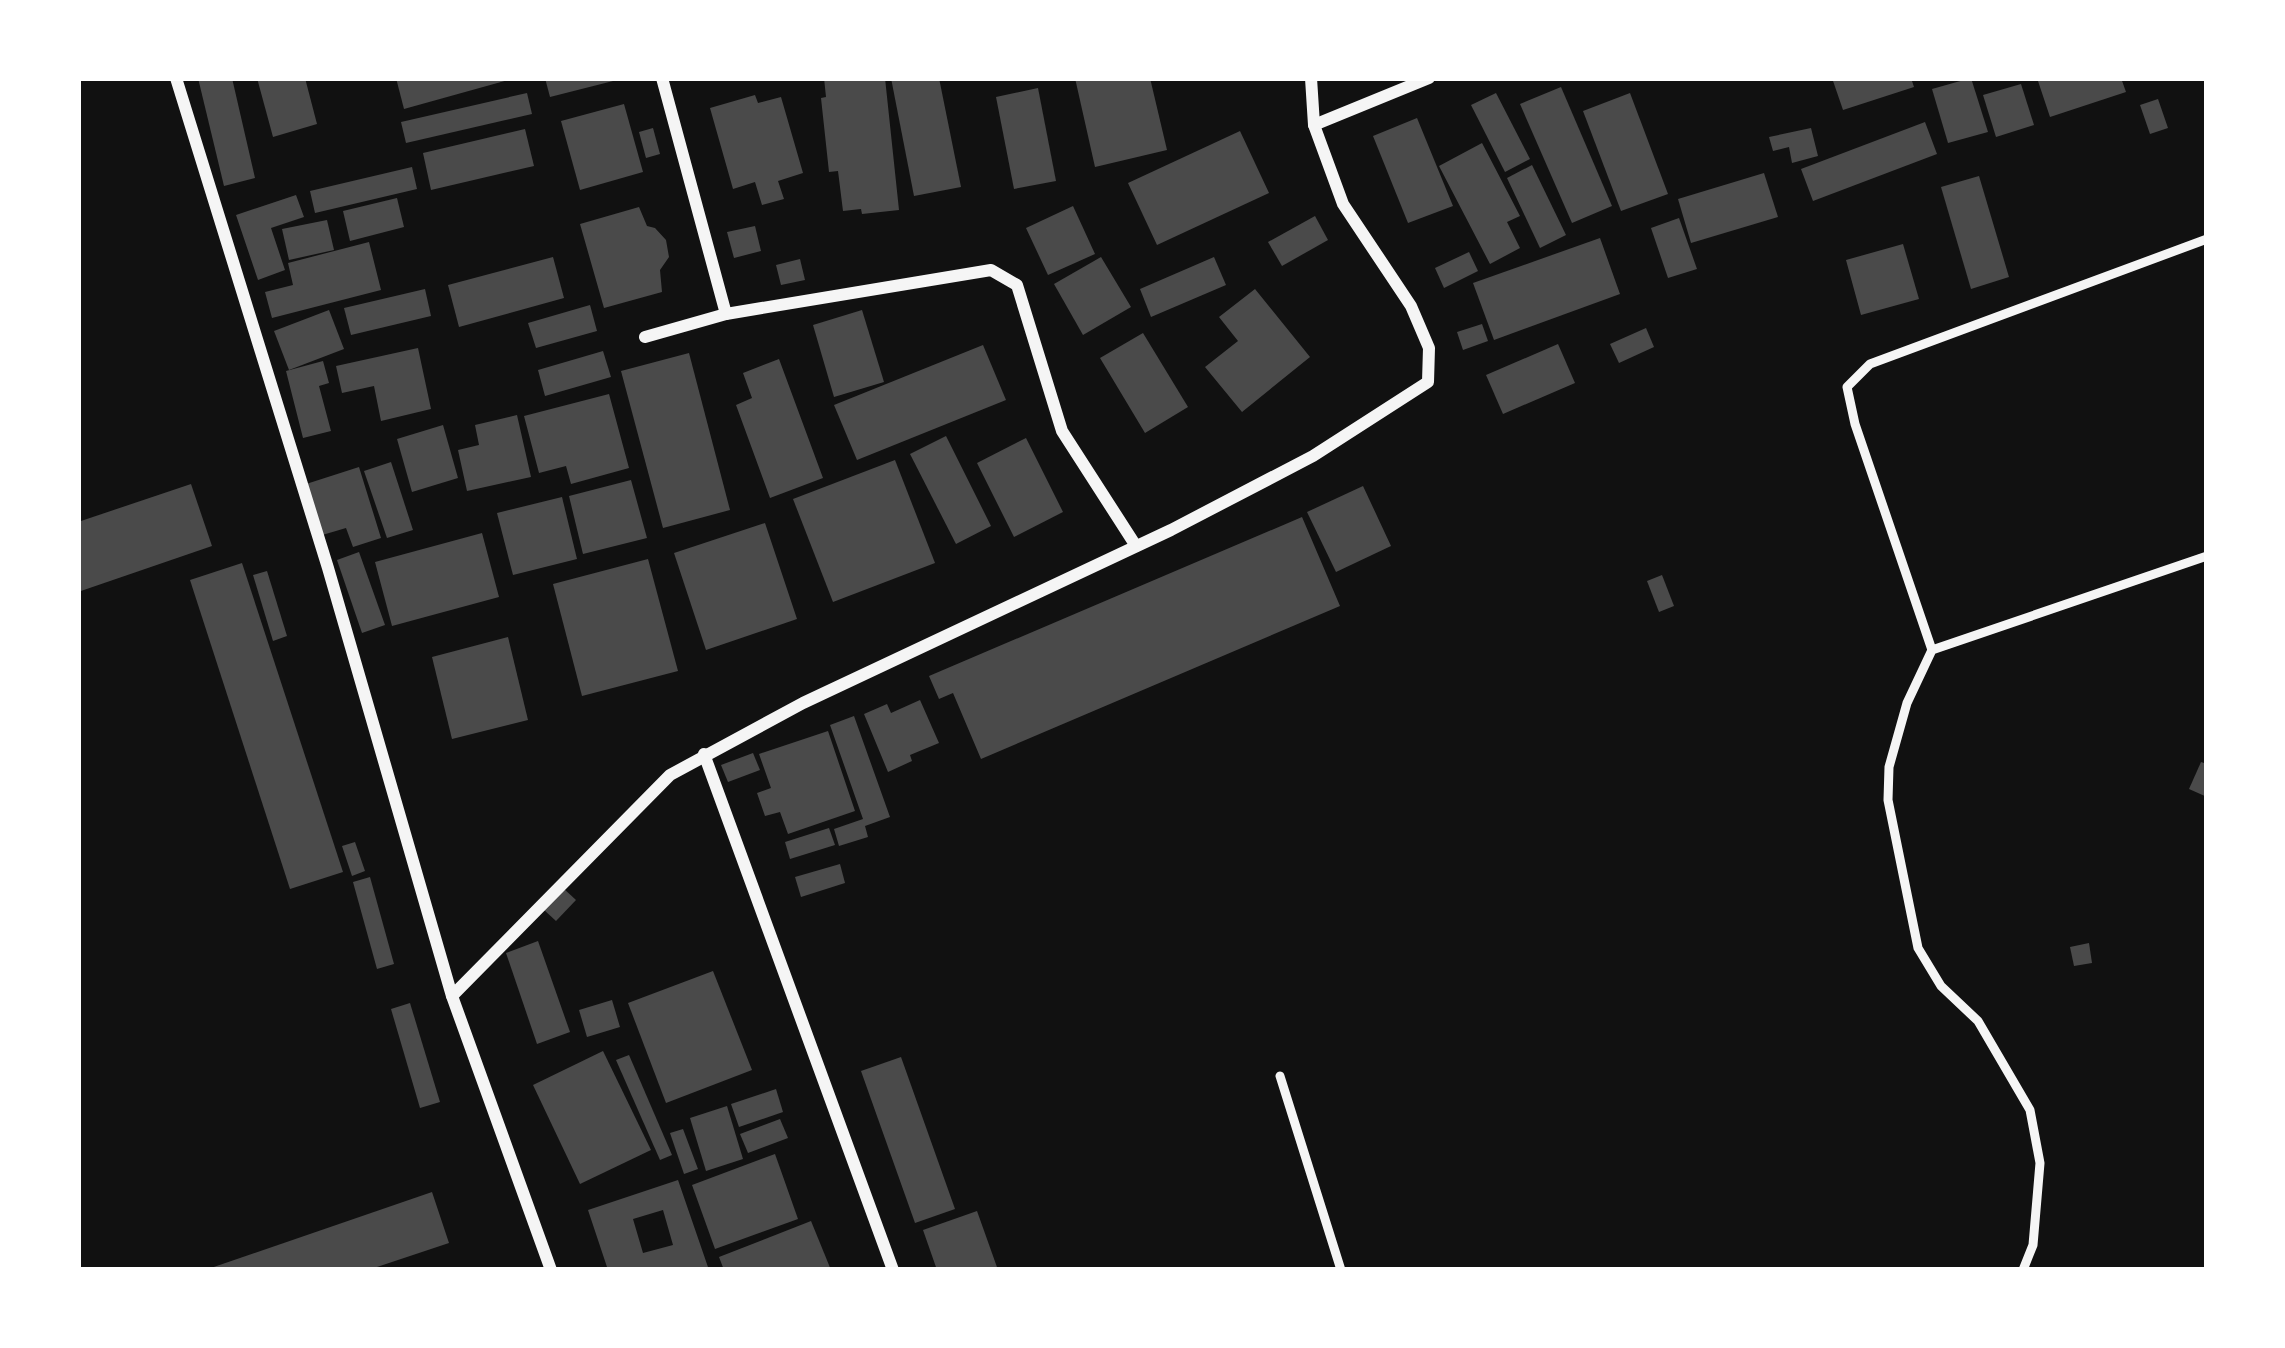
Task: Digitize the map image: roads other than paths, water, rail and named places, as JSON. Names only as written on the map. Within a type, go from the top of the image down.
[{"type":"street","points":[[176,78],[328,568],[452,996],[551,1270]]},
{"type":"street","points":[[662,78],[726,314]]},
{"type":"street","points":[[452,996],[670,775],[803,703],[1136,546],[1313,456],[1428,382],[1429,348],[1411,306],[1343,203],[1314,125],[1311,78]]},
{"type":"street","points":[[1314,125],[1429,78]]},
{"type":"street","points":[[645,337],[726,314],[991,270],[1017,285],[1062,431],[1136,546]]},
{"type":"street","points":[[704,754],[893,1270]]},
{"type":"lane","points":[[2023,1270],[2033,1245],[2040,1163],[2030,1110],[1978,1021],[1941,986],[1918,949],[1888,800],[1889,767],[1907,703],[1932,650],[1847,387],[1870,364],[2207,239]]},
{"type":"lane","points":[[1932,650],[2207,556]]},
{"type":"lane","points":[[1280,1076],[1341,1270]]}]
